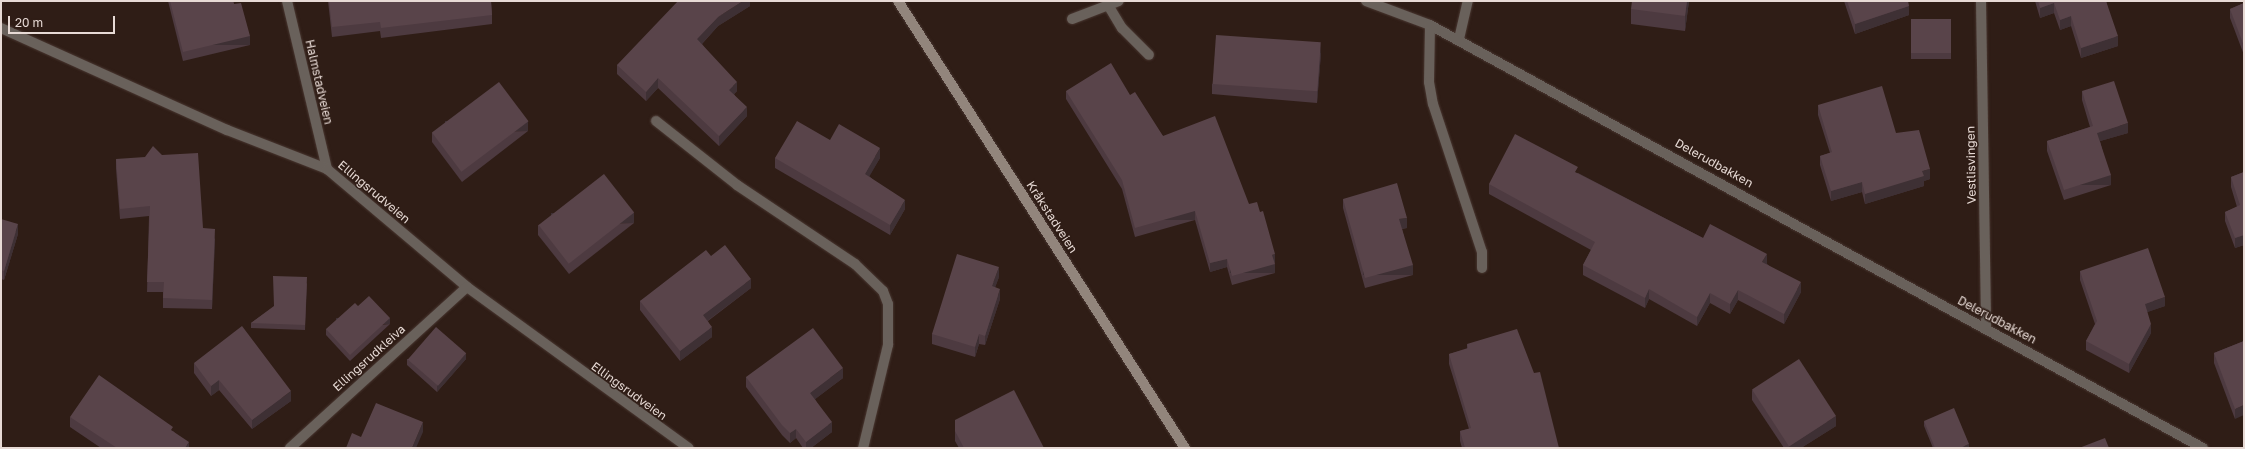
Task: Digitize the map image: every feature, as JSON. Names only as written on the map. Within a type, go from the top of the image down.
[{"type":"main road","name":"Kråkstadveien","points":[[898,1],[1185,448]]},
{"type":"street","name":"Halmstadveien","points":[[287,1],[326,169]]},
{"type":"street","points":[[1072,19],[1119,1]]},
{"type":"street","name":"Delerudbakken","points":[[1366,1],[1430,25],[1459,39],[2203,448]]},
{"type":"street","points":[[1459,39],[1468,1]]},
{"type":"street","name":"Vestlisvingen","points":[[1981,1],[1986,328]]},
{"type":"street","points":[[1108,5],[1122,28],[1149,55]]},
{"type":"street","points":[[1430,25],[1429,82],[1433,104],[1482,252],[1482,268]]},
{"type":"street","name":"Ellingsrudveien","points":[[1,28],[227,130],[326,169],[467,287],[689,448]]},
{"type":"street","points":[[656,121],[737,185],[855,264],[883,291],[888,304],[888,345],[863,448]]},
{"type":"street","name":"Ellingsrudkleiva","points":[[290,448],[467,287]]},
{"type":"building","points":[[170,1],[233,1],[234,4],[241,3],[250,36],[183,52]]},
{"type":"building","points":[[329,1],[491,1],[492,15],[381,28],[380,22],[332,27]]},
{"type":"building","points":[[678,1],[743,1],[718,17],[697,39],[737,82],[729,90],[747,107],[719,136],[658,78],[646,92],[617,65]]},
{"type":"building","points":[[1632,1],[1687,1],[1685,16],[1631,9]]},
{"type":"building","points":[[1847,1],[1908,1],[1909,6],[1855,24]]},
{"type":"building","points":[[2038,1],[2106,1],[2118,36],[2081,48],[2071,16],[2060,20],[2054,3],[2040,8]]},
{"type":"building","points":[[2244,3],[2244,46],[2230,9]]},
{"type":"building","points":[[1911,19],[1951,19],[1951,53],[1911,53]]},
{"type":"building","points":[[1216,35],[1321,42],[1317,91],[1213,84]]},
{"type":"building","points":[[1111,63],[1130,95],[1135,92],[1163,136],[1215,116],[1249,204],[1257,202],[1260,212],[1263,211],[1275,254],[1272,255],[1275,264],[1232,276],[1227,259],[1210,263],[1195,211],[1135,228],[1122,180],[1066,91]]},
{"type":"building","points":[[2114,81],[2128,123],[2097,133],[2111,175],[2064,190],[2047,141],[2093,126],[2082,91]]},
{"type":"building","points":[[499,82],[528,121],[461,172],[432,133]]},
{"type":"building","points":[[1882,86],[1896,133],[1919,130],[1930,169],[1922,171],[1924,176],[1865,194],[1862,182],[1831,191],[1820,156],[1832,152],[1818,105]]},
{"type":"building","points":[[797,121],[830,140],[839,124],[880,148],[865,174],[905,200],[890,225],[775,158]]},
{"type":"building","points":[[1515,134],[1578,167],[1575,172],[1703,238],[1710,224],[1767,254],[1762,262],[1801,282],[1784,314],[1738,290],[1730,304],[1710,293],[1697,317],[1649,289],[1645,298],[1583,265],[1595,242],[1489,184]]},
{"type":"building","points":[[153,146],[162,155],[198,153],[203,228],[215,229],[212,300],[163,298],[164,282],[147,282],[150,206],[120,209],[116,159],[145,157]]},
{"type":"building","points":[[2244,172],[2244,235],[2235,238],[2225,212],[2240,205],[2231,177]]},
{"type":"building","points":[[604,174],[634,213],[569,264],[539,225]]},
{"type":"building","points":[[1397,183],[1407,218],[1399,219],[1413,265],[1365,278],[1343,199]]},
{"type":"building","points":[[1,219],[18,224],[4,271],[1,270]]},
{"type":"building","points":[[725,245],[751,279],[703,315],[712,327],[680,351],[640,301],[706,250],[711,256]]},
{"type":"building","points":[[2148,248],[2165,297],[2145,304],[2151,324],[2129,364],[2086,341],[2097,321],[2080,271]]},
{"type":"building","points":[[957,254],[999,267],[992,286],[1000,289],[985,336],[979,334],[975,347],[932,334]]},
{"type":"building","points":[[273,276],[307,277],[305,325],[251,323],[274,306]]},
{"type":"building","points":[[369,296],[390,318],[350,355],[326,329],[355,303],[358,306]]},
{"type":"building","points":[[242,326],[291,391],[252,420],[219,380],[211,386],[194,363]]},
{"type":"building","points":[[436,327],[466,353],[438,386],[408,359]]},
{"type":"building","points":[[813,328],[843,368],[810,393],[832,422],[806,442],[796,429],[790,433],[782,425],[746,377]]},
{"type":"building","points":[[1517,329],[1534,373],[1540,372],[1559,448],[1465,448],[1460,431],[1471,428],[1449,354],[1468,348],[1467,344]]},
{"type":"building","points":[[2244,341],[2244,405],[2235,409],[2214,353]]},
{"type":"building","points":[[1799,359],[1836,416],[1789,447],[1752,389]]},
{"type":"building","points":[[99,375],[173,427],[171,430],[189,442],[185,448],[117,448],[70,417]]},
{"type":"building","points":[[1014,390],[1044,448],[964,448],[955,431],[955,420]]},
{"type":"building","points":[[376,403],[423,422],[412,448],[346,448],[352,433],[361,437]]},
{"type":"building","points":[[1954,408],[1969,444],[1960,448],[1935,448],[1924,421]]},
{"type":"building","points":[[2105,438],[2109,448],[2079,448]]}]
